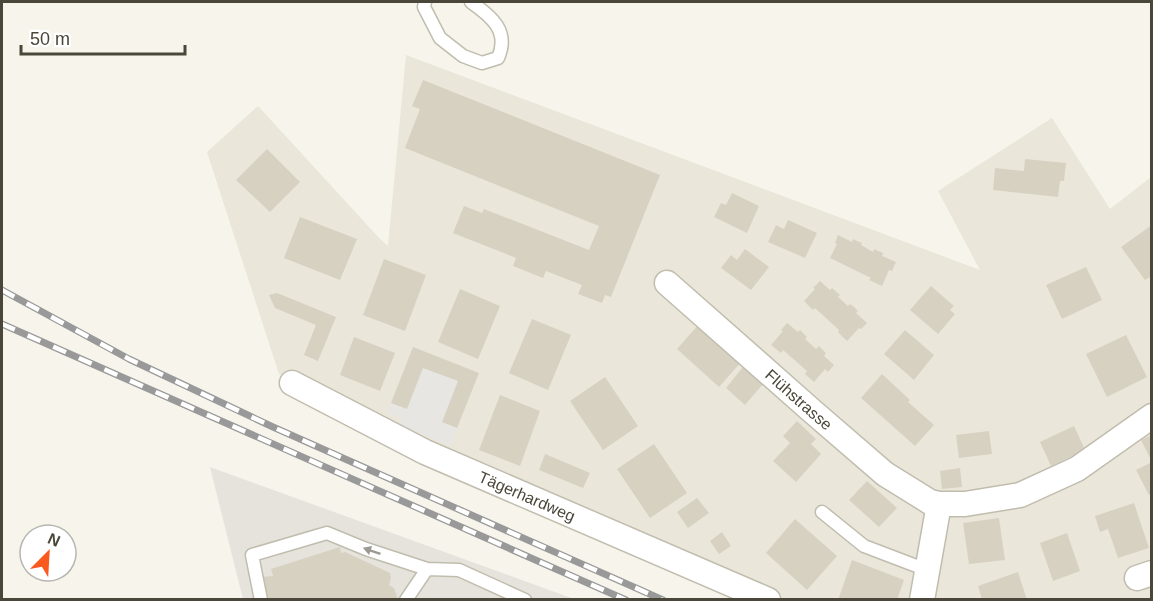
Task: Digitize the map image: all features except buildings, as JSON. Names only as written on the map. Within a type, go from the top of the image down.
[{"type":"street","name":"Flühstrasse","points":[[667,282],[885,474],[930,502],[965,504],[1020,495],[1077,469],[1152,416]]},
{"type":"street","name":"Tägerhardweg","points":[[292,383],[425,452],[768,600]]},
{"type":"street","points":[[922,600],[939,504]]},
{"type":"lane","points":[[425,2],[424,7],[440,38],[463,56],[482,63],[498,58],[502,50],[499,29],[490,16],[471,2]]},
{"type":"lane","points":[[822,512],[864,546],[927,570]]},
{"type":"lane","points":[[261,600],[252,555],[327,533],[366,549],[428,569],[459,570],[525,600]]},
{"type":"lane","points":[[406,600],[428,569]]},
{"type":"shaded area","points":[[406,55],[980,270],[938,191],[1052,118],[1110,209],[1151,177],[1151,599],[757,599],[279,374],[207,152],[258,106],[388,246]]},
{"type":"shaded area","points":[[413,347],[479,373],[450,446],[400,425],[402,418],[387,413]]},
{"type":"shaded area","points":[[210,467],[574,599],[243,599]]},
{"type":"railway","points":[[2,290],[129,359],[273,427],[663,600]]},
{"type":"railway","points":[[2,324],[626,600]]}]
